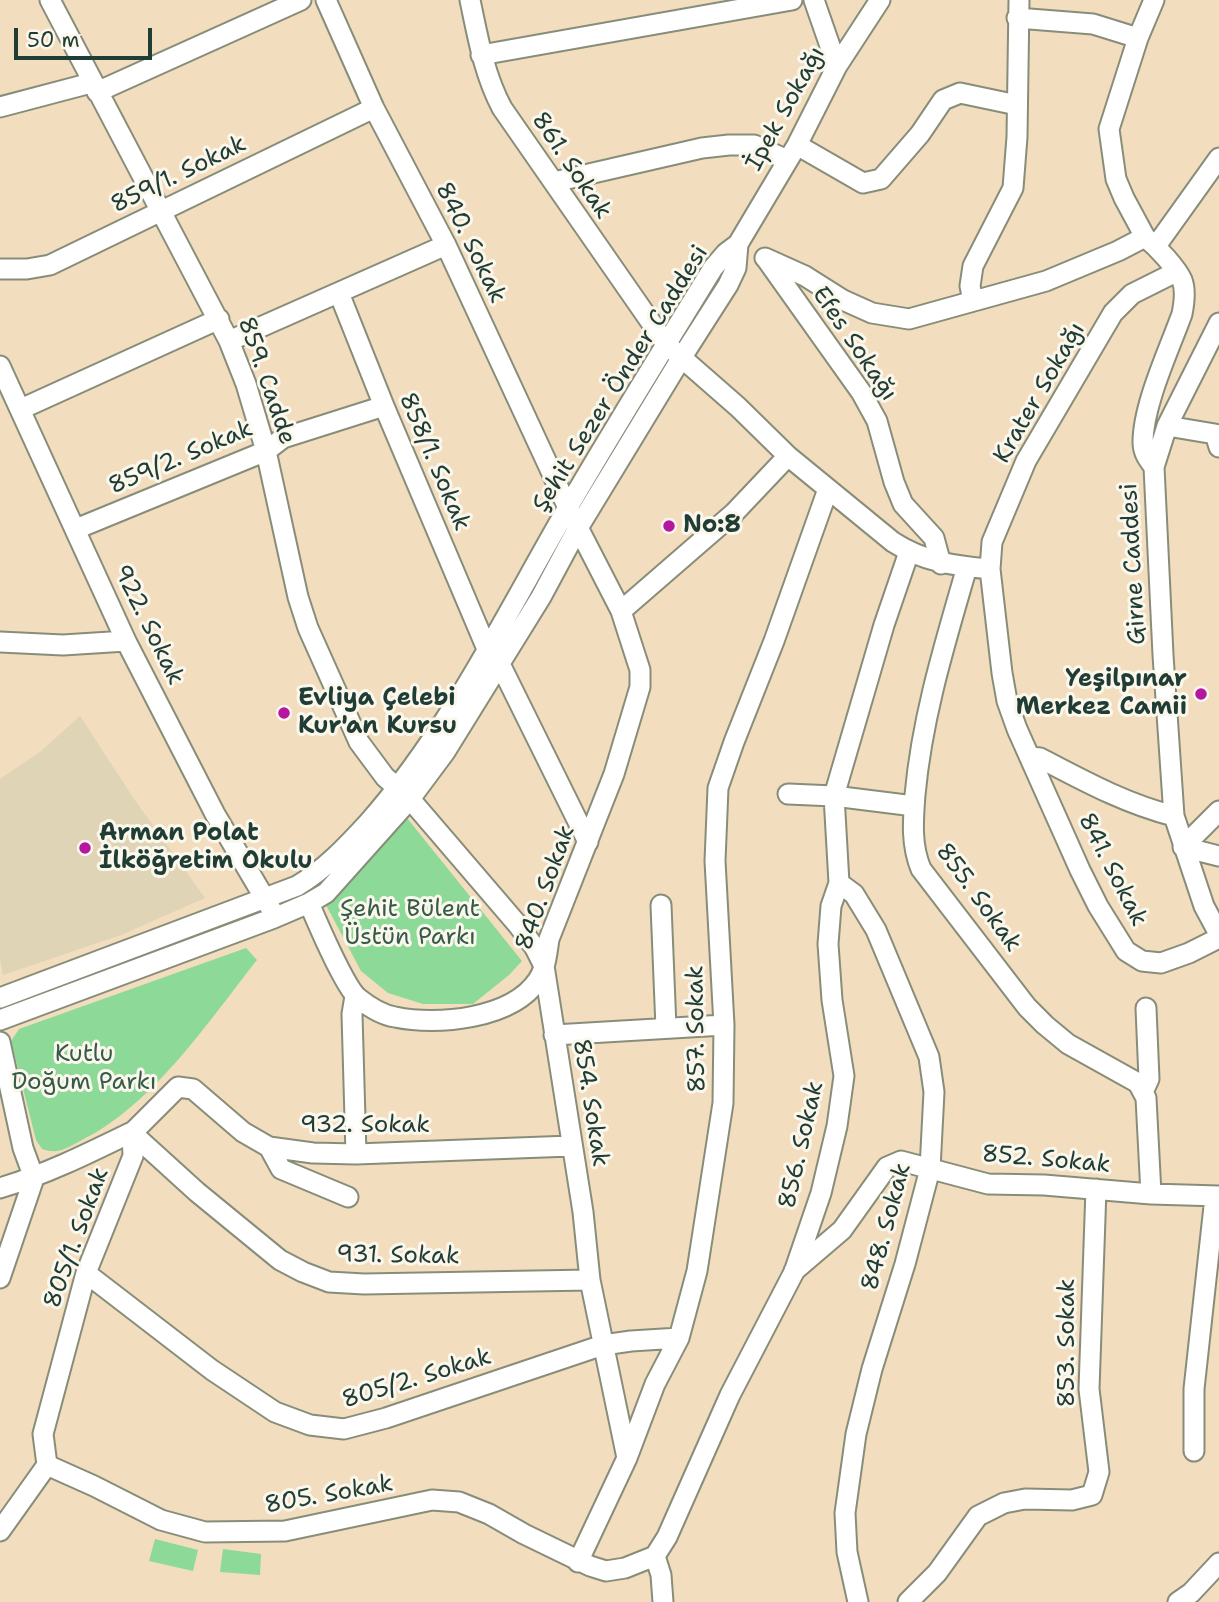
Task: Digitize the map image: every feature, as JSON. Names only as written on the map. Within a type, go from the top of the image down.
[{"type":"street","name":"859. Cadde","points":[[50,0],[229,341],[250,397],[265,451],[298,597],[308,628],[359,742],[404,794]]},
{"type":"street","points":[[0,107],[94,87],[301,0]]},
{"type":"street","name":"840. Sokak","points":[[326,0],[374,108],[446,246],[568,508],[621,611],[640,670],[640,687],[614,774],[552,929],[544,967],[538,981],[521,996],[503,1006],[478,1016],[452,1021],[393,1017],[355,996]]},
{"type":"street","name":"861. Sokak","points":[[470,0],[481,55],[493,91],[502,108],[674,350],[788,456],[909,552],[941,564],[990,569]]},
{"type":"street","points":[[481,55],[792,0]]},
{"type":"street","points":[[814,0],[837,66]]},
{"type":"street","name":"İpek Sokağı","points":[[738,244],[792,153],[837,66],[880,0]]},
{"type":"street","points":[[1154,0],[1138,38],[1109,129],[1116,179],[1124,198],[1150,241],[1183,281],[1182,314],[1148,408],[1143,442],[1145,456],[1154,467]]},
{"type":"street","points":[[974,301],[970,286],[972,266],[1013,188],[1018,9],[1093,24],[1138,38]]},
{"type":"street","points":[[554,182],[702,148],[754,145],[792,153],[863,183],[881,179],[920,134],[943,100],[960,93],[1017,105]]},
{"type":"street","name":"859/1. Sokak","points":[[0,269],[27,269],[50,265],[374,108]]},
{"type":"street","points":[[765,258],[805,276],[843,300],[872,313],[909,319],[1046,281],[1118,251],[1150,241],[1219,158]]},
{"type":"street","name":"Efes Sokağı","points":[[738,244],[765,258],[861,392],[877,421],[903,504],[934,538],[941,564]]},
{"type":"street","name":"Şehit Sezer Önder Caddesi","points":[[0,1020],[275,918],[326,893],[404,794],[494,657],[541,597],[674,350],[713,268],[738,244]]},
{"type":"street","points":[[229,341],[446,246]]},
{"type":"street","name":"Krater Sokağı","points":[[990,569],[992,542],[1026,461],[1114,313],[1132,294],[1176,272]]},
{"type":"street","name":"858/1. Sokak","points":[[339,293],[384,406],[494,657],[588,842]]},
{"type":"street","points":[[21,410],[219,319]]},
{"type":"street","name":"Girne Caddesi","points":[[1219,323],[1167,426],[1154,467],[1174,816],[1204,906],[1219,936]]},
{"type":"street","name":"Şehit Sezer Önder Caddesi","points":[[494,657],[568,508],[674,350]]},
{"type":"street","name":"922. Sokak","points":[[0,366],[4,390],[21,410],[126,641],[215,814],[275,918]]},
{"type":"street","name":"859/2. Sokak","points":[[76,528],[265,451],[283,438],[384,406]]},
{"type":"street","points":[[1167,426],[1215,434],[1219,447]]},
{"type":"street","points":[[621,611],[734,513],[788,456]]},
{"type":"street","name":"857. Sokak","points":[[578,1562],[627,1458],[655,1384],[679,1338],[697,1270],[723,1103],[724,1025],[715,861],[718,788],[828,489]]},
{"type":"street","name":"856. Sokak","points":[[655,1556],[667,1537],[761,1332],[793,1272],[821,1193],[837,1126],[844,1076],[832,1000],[828,944],[831,906],[839,883],[834,796],[884,625],[909,552]]},
{"type":"street","name":"855. Sokak","points":[[967,567],[926,713],[918,759],[914,852],[921,869],[1027,1007],[1069,1044],[1139,1083],[1143,1092]]},
{"type":"street","points":[[990,569],[1007,701],[1031,757],[1040,758],[1112,795],[1146,809],[1174,816]]},
{"type":"street","points":[[0,642],[63,645],[126,641]]},
{"type":"street","name":"841. Sokak","points":[[1031,757],[1080,870],[1098,906],[1126,951],[1142,961],[1161,963],[1189,953],[1219,936]]},
{"type":"street","name":"Şehit Sezer Önder Caddesi","points":[[0,998],[297,886],[318,873],[404,794]]},
{"type":"street","name":"854. Sokak","points":[[404,794],[518,925],[535,948],[544,967],[583,1212],[590,1280],[627,1458]]},
{"type":"street","points":[[788,794],[834,796],[915,806]]},
{"type":"street","points":[[1183,847],[1219,811]]},
{"type":"street","points":[[1183,847],[1219,856]]},
{"type":"street","name":"848. Sokak","points":[[839,883],[854,894],[876,930],[929,1057],[934,1092],[930,1169],[856,1434],[845,1513],[847,1552],[858,1602]]},
{"type":"street","points":[[309,903],[355,996],[352,1014],[356,1154]]},
{"type":"street","points":[[661,905],[666,1028]]},
{"type":"street","points":[[1146,1007],[1149,1080],[1143,1092],[1146,1098],[1151,1194]]},
{"type":"street","points":[[554,1035],[724,1025]]},
{"type":"street","points":[[0,1042],[23,1148],[34,1178],[0,1279]]},
{"type":"street","name":"932. Sokak","points":[[133,1132],[178,1087],[194,1089],[243,1132],[269,1147],[313,1153],[356,1154],[571,1146]]},
{"type":"street","points":[[0,1188],[72,1163],[133,1132]]},
{"type":"street","name":"805/1. Sokak","points":[[47,1465],[43,1434],[86,1273],[133,1156],[133,1132]]},
{"type":"street","name":"931. Sokak","points":[[133,1132],[197,1192],[279,1260],[329,1282],[364,1284],[590,1280]]},
{"type":"street","points":[[269,1147],[281,1169],[348,1197]]},
{"type":"street","name":"852. Sokak","points":[[793,1272],[842,1230],[887,1167],[901,1161],[988,1184],[1217,1197]]},
{"type":"street","name":"853. Sokak","points":[[908,1602],[937,1573],[978,1516],[1004,1503],[1025,1499],[1072,1500],[1091,1495],[1099,1472],[1089,1389],[1096,1189]]},
{"type":"street","points":[[1195,1451],[1194,1389],[1217,1197]]},
{"type":"street","name":"805/2. Sokak","points":[[86,1273],[221,1377],[275,1412],[310,1425],[344,1429],[386,1418],[603,1345],[679,1338]]},
{"type":"street","points":[[0,1531],[47,1465]]},
{"type":"street","name":"805. Sokak","points":[[47,1465],[161,1520],[205,1532],[285,1531],[432,1500],[459,1502],[489,1514],[578,1562],[606,1570],[625,1568],[655,1556]]},
{"type":"street","points":[[655,1556],[661,1575],[663,1602]]},
{"type":"street","points":[[1188,1599],[1219,1563]]},
{"type":"shaded area","name":"Arman Polat İlköğretim Okulu","points":[[80,716],[134,799],[205,898],[121,935],[3,975],[0,959],[0,779],[40,752]]},
{"type":"green space","name":"Şehit Bülent Üstün Parkı","points":[[407,818],[522,961],[473,1004],[423,1004],[388,993],[361,971],[326,905]]},
{"type":"green space","name":"Kutlu Doğum Parkı","points":[[246,948],[257,960],[199,1035],[156,1084],[108,1125],[82,1140],[58,1151],[42,1149],[36,1140],[11,1041],[19,1029]]},
{"type":"green space","points":[[155,1539],[198,1550],[193,1571],[149,1561]]},
{"type":"green space","points":[[223,1549],[261,1554],[260,1575],[220,1572]]},
{"type":"place","name":"No:8","points":[[669,526]]},
{"type":"place","name":"Yeşilpınar Merkez Camii","points":[[1201,694]]},
{"type":"place","name":"Evliya Çelebi Kur'an Kursu","points":[[284,713]]},
{"type":"place","name":"Arman Polat İlköğretim Okulu","points":[[85,848]]}]
